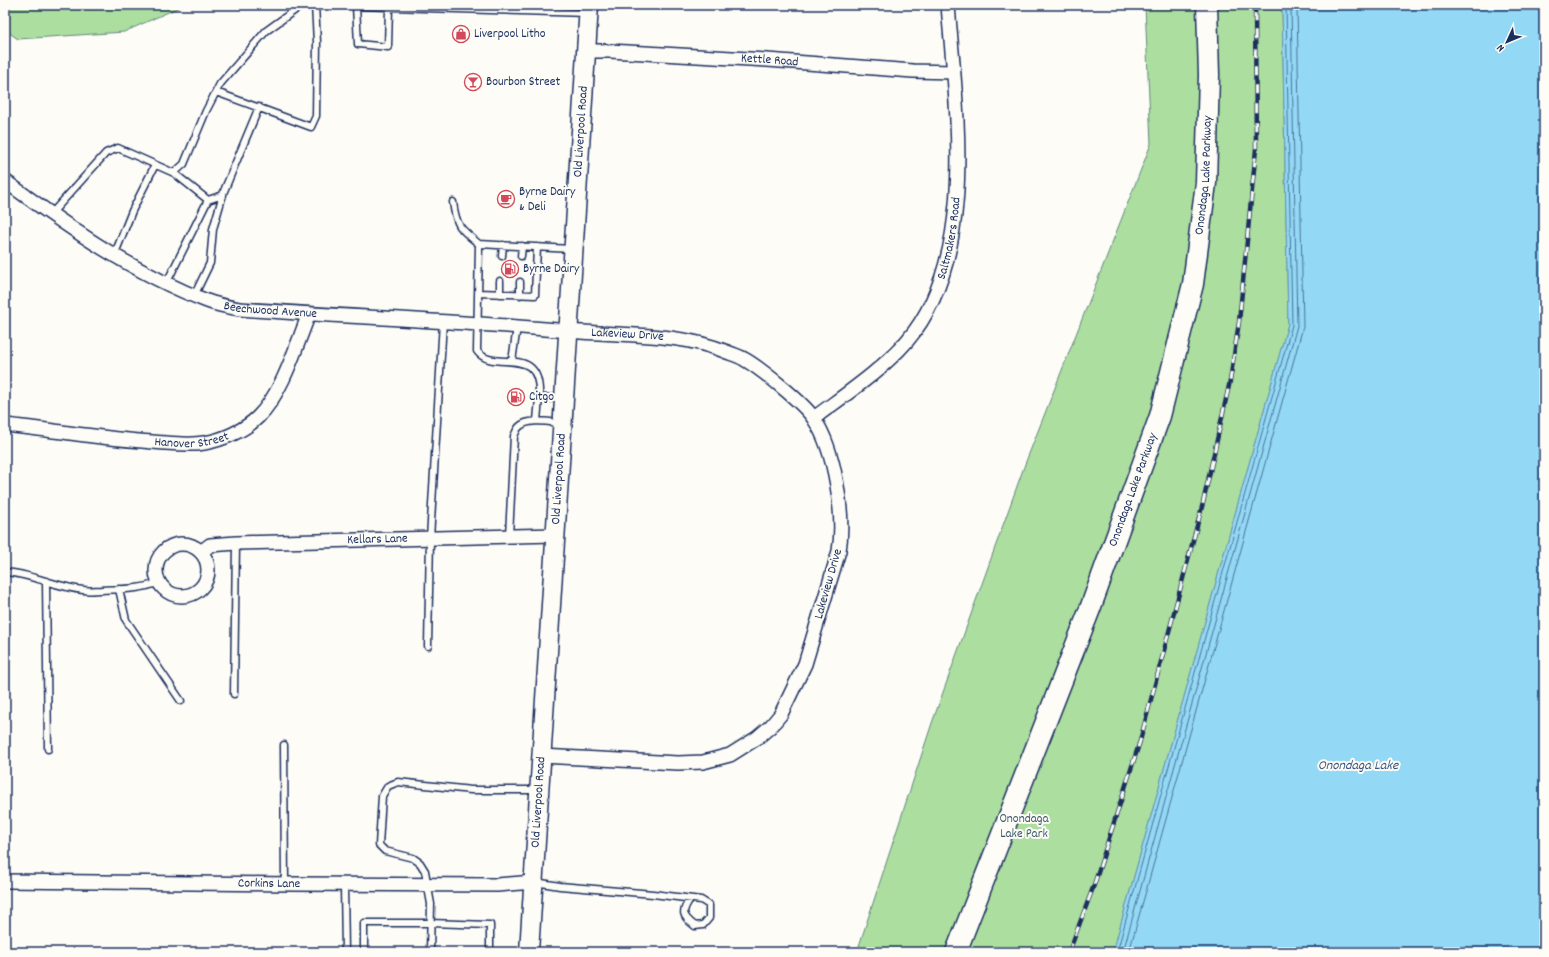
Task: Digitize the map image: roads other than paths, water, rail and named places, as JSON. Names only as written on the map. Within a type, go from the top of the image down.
[{"type":"main road","name":"Onondaga Lake Parkway","points":[[956,952],[1087,617],[1160,416],[1193,284],[1206,183],[1209,74],[1207,5]]},
{"type":"main road","name":"Old Liverpool Road","points":[[529,952],[589,9]]},
{"type":"street","name":"Saltmakers Road","points":[[814,418],[878,369],[907,341],[924,316],[939,285],[947,261],[954,228],[958,184],[957,136],[948,5]]},
{"type":"street","name":"Kettle Road","points":[[586,51],[767,60],[913,71],[953,72]]},
{"type":"street","name":"Beechwood Avenue","points":[[5,181],[65,225],[114,256],[166,284],[208,302],[240,309],[569,331]]},
{"type":"street","name":"Hanover Street","points":[[5,425],[121,440],[191,444],[206,443],[237,432],[258,416],[278,390],[309,314]]},
{"type":"street","name":"Lakeview Drive","points":[[541,756],[678,763],[704,762],[730,755],[757,738],[771,726],[781,714],[805,664],[839,552],[842,537],[837,485],[822,433],[814,418],[805,408],[775,382],[743,358],[709,344],[672,339],[569,331]]},
{"type":"street","name":"Kellars Lane","points":[[201,552],[210,545],[236,543],[556,535]]},
{"type":"street","points":[[187,544],[201,552],[206,560],[206,577],[202,585],[196,591],[188,595],[171,593],[159,582],[156,574],[156,566],[159,558],[170,546],[187,544]]},
{"type":"street","name":"Corkins Lane","points":[[5,880],[426,885],[497,885],[534,882]]},
{"type":"lane","points":[[174,174],[184,164],[206,111],[220,84],[266,31],[302,5]]},
{"type":"lane","points":[[216,92],[311,127],[316,116],[317,42],[315,5]]},
{"type":"lane","points":[[389,7],[388,47],[358,44],[356,6],[589,9]]},
{"type":"lane","points":[[194,296],[210,263],[213,229],[223,195],[259,107]]},
{"type":"lane","points":[[51,214],[106,153],[118,148],[174,174],[208,200]]},
{"type":"lane","points":[[114,256],[132,211],[155,165]]},
{"type":"lane","points":[[166,284],[208,200],[223,195]]},
{"type":"lane","points":[[453,202],[455,216],[462,231],[479,244],[574,249]]},
{"type":"lane","points":[[479,244],[477,351],[480,356],[486,359],[512,361],[524,364],[532,370],[538,378],[539,398],[536,421]]},
{"type":"lane","points":[[502,256],[503,245]]},
{"type":"lane","points":[[521,256],[522,246]]},
{"type":"lane","points":[[479,293],[535,295],[537,247]]},
{"type":"lane","points":[[500,281],[500,294]]},
{"type":"lane","points":[[520,282],[520,295]]},
{"type":"lane","points":[[428,646],[430,538],[444,322]]},
{"type":"lane","points":[[512,361],[517,327]]},
{"type":"lane","points":[[539,398],[565,398]]},
{"type":"lane","points":[[510,536],[514,436],[517,428],[523,424],[536,421],[562,423]]},
{"type":"lane","points":[[234,694],[236,543]]},
{"type":"lane","points":[[5,572],[20,573],[46,582],[83,590],[120,590],[149,586],[159,582]]},
{"type":"lane","points":[[46,582],[48,750]]},
{"type":"lane","points":[[120,590],[126,620],[181,701]]},
{"type":"lane","points":[[284,745],[285,884]]},
{"type":"lane","points":[[430,952],[430,904],[425,871],[420,863],[413,858],[385,851],[379,845],[382,796],[388,786],[398,782],[471,790],[539,790]]},
{"type":"lane","points":[[534,882],[701,900],[709,905],[709,918],[703,925],[694,926],[686,919],[684,907],[690,899]]},
{"type":"lane","points":[[344,884],[345,952]]},
{"type":"lane","points":[[364,952],[364,923],[490,925],[490,952]]},
{"type":"water","name":"Onondaga Lake","points":[[1282,5],[1544,5],[1544,952],[1113,952],[1288,324]]},
{"type":"railway","points":[[1069,952],[1094,885],[1140,741],[1203,503],[1230,381],[1239,322],[1256,149],[1255,5]]},
{"type":"place","name":"Liverpool Litho","points":[[461,34]]},
{"type":"place","name":"Bourbon Street","points":[[473,82]]},
{"type":"place","name":"Byrne Dairy & Deli","points":[[506,199]]},
{"type":"place","name":"Byrne Dairy","points":[[510,269]]},
{"type":"place","name":"Citgo","points":[[516,397]]},
{"type":"park label","name":"Onondaga Lake Park","points":[[1024,826]]}]
